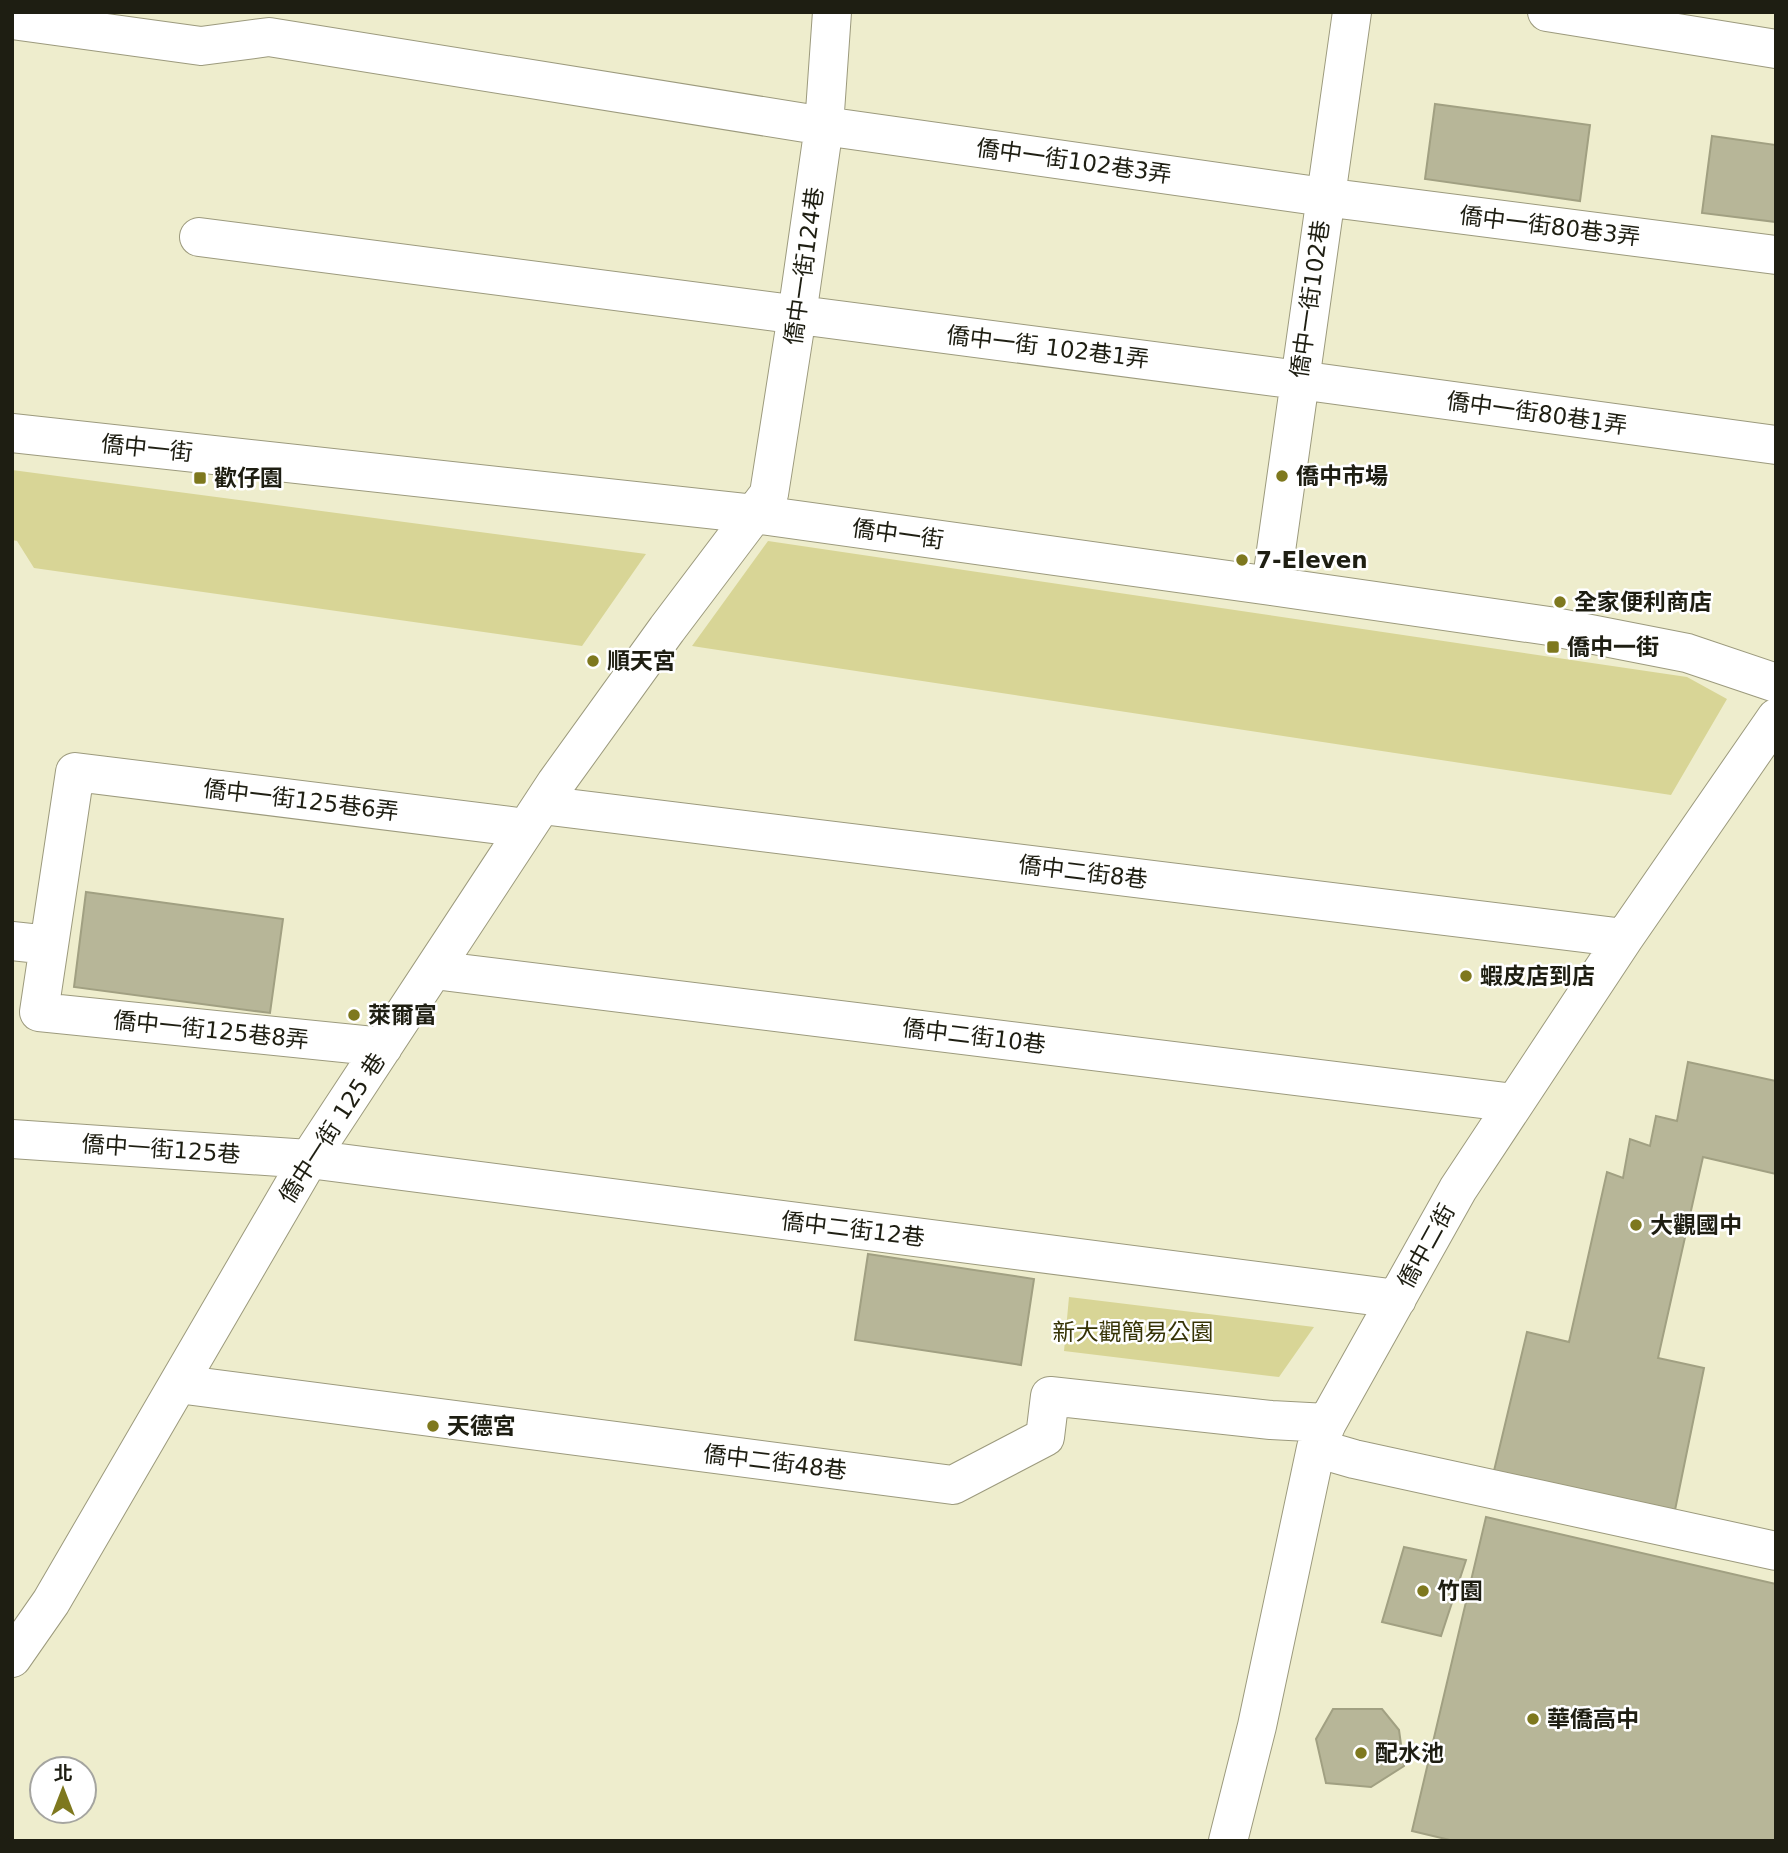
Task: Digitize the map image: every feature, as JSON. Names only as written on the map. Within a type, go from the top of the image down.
[{"type":"street","name":"僑中一街124巷","points":[[754,514],[769,494],[797,315],[824,126],[832,12]]},
{"type":"street","name":"僑中一街102巷","points":[[1271,586],[1352,12]]},
{"type":"street","points":[[1547,12],[1776,49]]},
{"type":"street","name":"僑中一街102巷3弄","points":[[12,20],[201,46],[269,37],[824,126],[1324,197]]},
{"type":"street","name":"僑中一街80巷3弄","points":[[1324,197],[1776,255]]},
{"type":"street","name":"僑中一街 102巷1弄","points":[[199,237],[1299,380]]},
{"type":"street","name":"僑中一街80巷1弄","points":[[1299,380],[1776,445]]},
{"type":"street","name":"僑中一街","points":[[12,433],[754,514],[1271,586],[1562,628],[1687,653],[1776,683]]},
{"type":"street","name":"僑中一街 125 巷","points":[[12,1658],[51,1602],[309,1159],[534,817],[667,629],[754,514]]},
{"type":"street","name":"僑中二街","points":[[1227,1841],[1257,1726],[1321,1435],[1458,1189],[1624,938],[1776,718]]},
{"type":"street","name":"僑中一街125巷6弄","points":[[30,943],[75,772],[534,817]]},
{"type":"street","name":"僑中二街8巷","points":[[534,817],[1624,938]]},
{"type":"street","name":"僑中一街125巷8弄","points":[[30,943],[39,1012],[383,1047]]},
{"type":"street","name":"僑中二街10巷","points":[[434,970],[1514,1103]]},
{"type":"street","name":"僑中一街125巷","points":[[12,1139],[309,1159]]},
{"type":"street","name":"僑中二街12巷","points":[[309,1159],[1397,1299]]},
{"type":"street","name":"僑中二街48巷","points":[[178,1384],[953,1485],[1045,1437],[1050,1396],[1271,1420],[1321,1435]]},
{"type":"street","points":[[1321,1435],[1354,1459],[1776,1551]]},
{"type":"green space","points":[[12,470],[646,554],[582,646],[34,568],[17,541],[12,540]]},
{"type":"green space","points":[[768,541],[1687,677],[1727,699],[1671,795],[692,646]]},
{"type":"green space","name":"新大觀簡易公園","points":[[1069,1297],[1314,1327],[1279,1377],[1064,1351]]},
{"type":"building","points":[[1435,104],[1590,125],[1580,201],[1425,179]]},
{"type":"building","points":[[1712,136],[1776,145],[1776,222],[1702,213]]},
{"type":"building","points":[[86,892],[283,919],[270,1013],[74,987]]},
{"type":"building","points":[[1688,1062],[1776,1081],[1776,1174],[1703,1157],[1658,1358],[1704,1368],[1674,1515],[1493,1475],[1527,1332],[1569,1342],[1607,1172],[1623,1178],[1630,1139],[1650,1146],[1656,1116],[1677,1121]]},
{"type":"building","points":[[868,1254],[1034,1279],[1021,1365],[855,1340]]},
{"type":"building","name":"華僑高中","points":[[1486,1517],[1776,1584],[1776,1841],[1454,1841],[1412,1831]]},
{"type":"building","name":"竹園","points":[[1404,1547],[1466,1560],[1441,1636],[1382,1622]]},
{"type":"building","name":"配水池","points":[[1333,1709],[1382,1709],[1399,1730],[1404,1766],[1371,1787],[1326,1783],[1316,1739]]},
{"type":"place","name":"僑中市場","points":[[1282,476]]},
{"type":"place","name":"歡仔園","points":[[200,478]]},
{"type":"place","name":"7-Eleven","points":[[1242,560]]},
{"type":"place","name":"全家便利商店","points":[[1560,602]]},
{"type":"place","name":"僑中一街","points":[[1553,647]]},
{"type":"place","name":"順天宮","points":[[593,661]]},
{"type":"place","name":"蝦皮店到店","points":[[1466,976]]},
{"type":"place","name":"萊爾富","points":[[354,1015]]},
{"type":"place","name":"大觀國中","points":[[1636,1225]]},
{"type":"place","name":"天德宮","points":[[433,1426]]},
{"type":"place","name":"竹園","points":[[1423,1591]]},
{"type":"place","name":"華僑高中","points":[[1533,1719]]},
{"type":"place","name":"配水池","points":[[1361,1753]]}]
